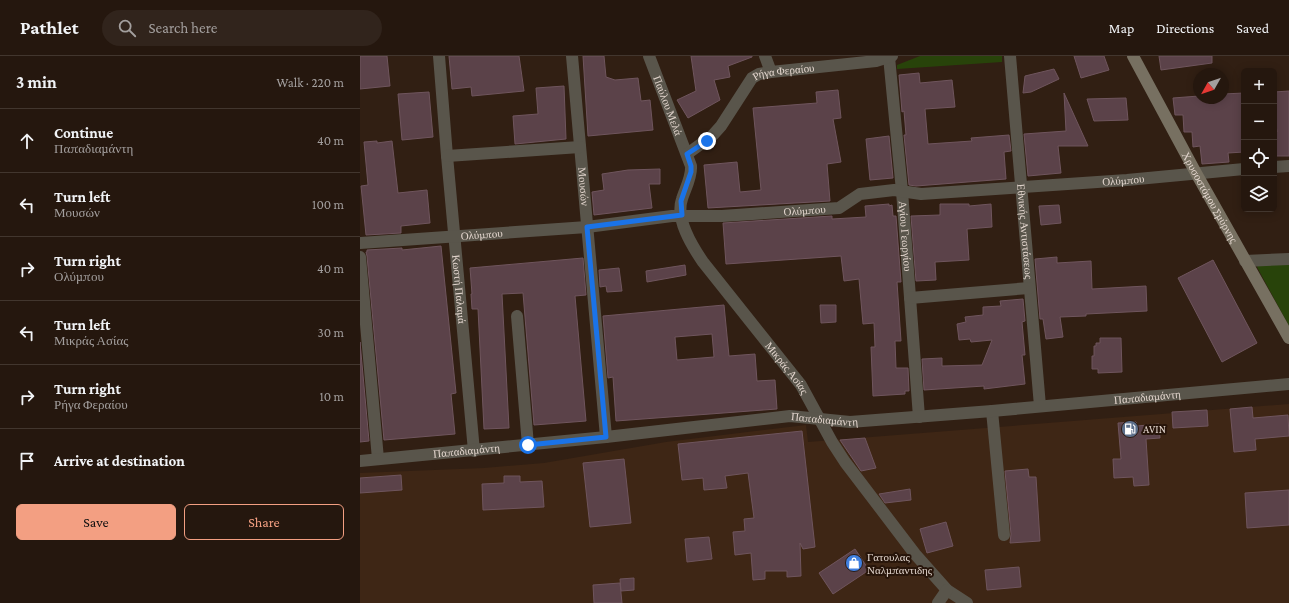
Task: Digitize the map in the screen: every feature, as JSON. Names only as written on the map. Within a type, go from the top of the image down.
[{"type":"street","name":"Κωστή Παλαμά","points":[[439,56],[474,451]]},
{"type":"street","name":"Μουσών","points":[[572,56],[606,437]]},
{"type":"street","name":"Παύλου Μελά","points":[[649,56],[687,154]]},
{"type":"street","points":[[765,56],[772,72]]},
{"type":"street","name":"Ρήγα Φεραίου","points":[[687,154],[712,136],[721,126],[752,78],[759,74],[890,56]]},
{"type":"street","name":"Αγίου Γεωργίου","points":[[890,56],[919,417]]},
{"type":"street","name":"Εθνικής Αντιστάσεως","points":[[1010,56],[1040,406]]},
{"type":"street","name":"Χρυσοστόμου Σμύρνης","points":[[1133,56],[1196,173],[1289,338]]},
{"type":"street","points":[[447,156],[580,147]]},
{"type":"street","name":"Μικράς Ασίας","points":[[687,154],[691,166],[691,172],[681,201],[682,215],[694,249],[801,385],[832,442],[845,462],[915,554],[947,590],[967,603]]},
{"type":"street","points":[[1277,167],[1289,166]]},
{"type":"street","name":"Ολύμπου","points":[[360,243],[587,227],[682,215],[722,216],[839,208],[860,194],[889,190],[921,194],[1127,180],[1241,169]]},
{"type":"street","points":[[360,257],[378,459]]},
{"type":"street","points":[[1245,261],[1289,258]]},
{"type":"street","points":[[910,298],[1029,288]]},
{"type":"street","points":[[517,316],[528,445]]},
{"type":"street","name":"Παπαδιαμάντη","points":[[360,461],[474,451],[790,416],[850,422],[992,411],[1289,384]]},
{"type":"street","points":[[992,411],[1004,535]]},
{"type":"street","points":[[938,603],[947,590]]},
{"type":"shaded area","points":[[1289,404],[1289,603],[360,603],[360,473],[484,468],[544,463],[666,442],[806,425],[808,442]]},
{"type":"green space","points":[[920,56],[1002,56],[1002,62],[897,69],[897,65]]},
{"type":"green space","points":[[1289,263],[1289,326],[1257,267],[1258,265]]},
{"type":"building","points":[[360,56],[387,56],[390,86],[360,89]]},
{"type":"building","points":[[449,56],[519,56],[524,91],[472,96],[471,87],[452,89]]},
{"type":"building","points":[[583,56],[604,56],[606,77],[615,80],[638,78],[641,101],[650,100],[653,130],[588,136]]},
{"type":"building","points":[[691,56],[752,57],[728,66],[730,77],[714,80],[720,100],[688,118],[677,100],[696,91]]},
{"type":"building","points":[[1074,56],[1104,56],[1109,70],[1081,78]]},
{"type":"building","points":[[1159,56],[1212,56],[1212,63],[1161,70]]},
{"type":"building","points":[[1054,69],[1059,79],[1031,92],[1023,93],[1025,76]]},
{"type":"building","points":[[919,73],[920,83],[952,80],[955,107],[925,109],[928,144],[972,141],[971,138],[1009,135],[1011,151],[1004,152],[1006,179],[916,186],[909,185],[904,135],[906,135],[904,111],[902,112],[899,75]]},
{"type":"building","points":[[564,86],[566,139],[515,144],[513,116],[538,114],[536,88]]},
{"type":"building","points":[[838,90],[841,118],[833,119],[841,162],[827,164],[830,201],[708,208],[704,165],[737,162],[740,192],[761,190],[753,108],[817,103],[816,92]]},
{"type":"building","points":[[1289,91],[1289,156],[1277,156],[1277,92]]},
{"type":"building","points":[[429,92],[433,137],[402,140],[398,94]]},
{"type":"building","points":[[1064,93],[1088,146],[1058,146],[1061,173],[1028,176],[1024,134],[1066,131]]},
{"type":"building","points":[[1241,93],[1241,152],[1228,153],[1229,162],[1202,164],[1200,146],[1193,147],[1192,132],[1184,132],[1183,115],[1175,115],[1173,98],[1193,96],[1193,104],[1229,104],[1229,94]]},
{"type":"building","points":[[1126,98],[1128,120],[1094,121],[1087,99]]},
{"type":"building","points":[[889,136],[893,178],[870,180],[866,139]]},
{"type":"building","points":[[377,141],[377,143],[392,141],[398,193],[427,190],[430,223],[401,226],[401,233],[366,235],[361,186],[368,185],[364,142]]},
{"type":"building","points":[[660,169],[660,184],[649,184],[652,208],[594,215],[592,192],[604,190],[602,174],[628,170]]},
{"type":"building","points":[[889,204],[889,206],[892,205],[893,216],[896,216],[901,282],[897,282],[901,341],[895,341],[896,368],[908,368],[909,391],[905,391],[905,394],[873,396],[871,347],[875,347],[874,323],[863,324],[859,279],[844,281],[841,256],[726,264],[723,223],[832,216],[832,219],[866,217],[865,206]]},
{"type":"building","points":[[940,204],[969,204],[969,206],[991,204],[992,227],[967,229],[969,260],[935,262],[936,280],[916,281],[911,216],[940,215]]},
{"type":"building","points":[[1059,205],[1061,223],[1041,225],[1039,206]]},
{"type":"building","points":[[441,246],[456,393],[451,394],[455,434],[384,440],[366,252],[367,250],[402,248],[402,250]]},
{"type":"building","points":[[1057,257],[1057,263],[1091,261],[1092,289],[1146,286],[1147,311],[1086,314],[1086,316],[1060,317],[1063,337],[1046,339],[1043,319],[1040,319],[1035,259]]},
{"type":"building","points":[[583,258],[586,295],[575,296],[586,421],[534,425],[523,293],[502,294],[509,428],[484,429],[478,309],[472,309],[470,268]]},
{"type":"building","points":[[1213,260],[1257,343],[1222,362],[1178,278]]},
{"type":"building","points":[[685,265],[686,275],[647,282],[646,271]]},
{"type":"building","points":[[619,268],[622,291],[607,292],[606,286],[600,287],[599,270]]},
{"type":"building","points":[[1023,299],[1025,321],[1022,322],[1025,355],[1022,355],[1025,384],[984,389],[984,386],[924,390],[922,359],[942,358],[942,366],[982,365],[992,340],[971,342],[970,339],[959,340],[957,324],[966,322],[965,317],[983,315],[983,307],[1001,306],[1000,301]]},
{"type":"building","points":[[724,305],[729,356],[755,354],[757,381],[775,380],[777,409],[616,421],[613,377],[608,378],[603,316]],"holes":[[[712,334],[714,357],[677,360],[675,337]]]},
{"type":"building","points":[[820,305],[836,305],[836,322],[821,323]]},
{"type":"building","points":[[1100,338],[1121,338],[1122,372],[1098,373],[1098,369],[1092,369],[1094,346],[1096,346],[1096,343],[1100,343]]},
{"type":"building","points":[[360,342],[369,441],[360,442]]},
{"type":"building","points":[[1252,407],[1253,418],[1288,415],[1289,436],[1255,439],[1256,450],[1234,452],[1230,409]]},
{"type":"building","points":[[1207,410],[1208,426],[1173,428],[1172,412]]},
{"type":"building","points":[[1136,422],[1137,426],[1159,424],[1160,438],[1146,439],[1149,485],[1134,486],[1133,477],[1114,478],[1113,459],[1121,459],[1118,423]]},
{"type":"building","points":[[802,431],[815,547],[803,549],[800,543],[801,576],[787,577],[787,571],[765,571],[765,579],[753,580],[751,553],[735,555],[733,532],[745,531],[744,519],[754,518],[748,473],[725,476],[727,488],[704,490],[703,478],[682,480],[678,444]]},
{"type":"building","points":[[865,438],[876,468],[861,471],[840,440]]},
{"type":"building","points":[[624,459],[631,523],[590,527],[583,463]]},
{"type":"building","points":[[1028,469],[1029,477],[1036,477],[1040,541],[1010,543],[1011,534],[1005,471]]},
{"type":"building","points":[[401,475],[402,490],[360,493],[360,478]]},
{"type":"building","points":[[504,476],[520,476],[520,482],[542,481],[544,507],[483,510],[482,484],[504,483]]},
{"type":"building","points":[[910,489],[911,500],[885,503],[879,494]]},
{"type":"building","points":[[1289,490],[1289,525],[1247,528],[1245,493]]},
{"type":"building","points":[[946,522],[953,546],[927,553],[920,529]]},
{"type":"building","points":[[709,537],[712,559],[687,562],[685,539]]},
{"type":"building","points":[[855,549],[869,570],[833,594],[819,573]]},
{"type":"building","points":[[1019,567],[1021,587],[987,590],[985,570]]},
{"type":"building","points":[[634,578],[634,590],[621,591],[620,579]]},
{"type":"building","points":[[620,583],[622,603],[594,603],[593,585]]},
{"type":"place","name":"AVIN","points":[[1130,429]]},
{"type":"place","name":"Γατουλας Ναλμπαντιδης","points":[[854,563]]},
{"type":"route","points":[[528,445],[606,437],[587,227],[682,215],[680,205],[691,172],[691,166],[687,154],[707,141]]}]
